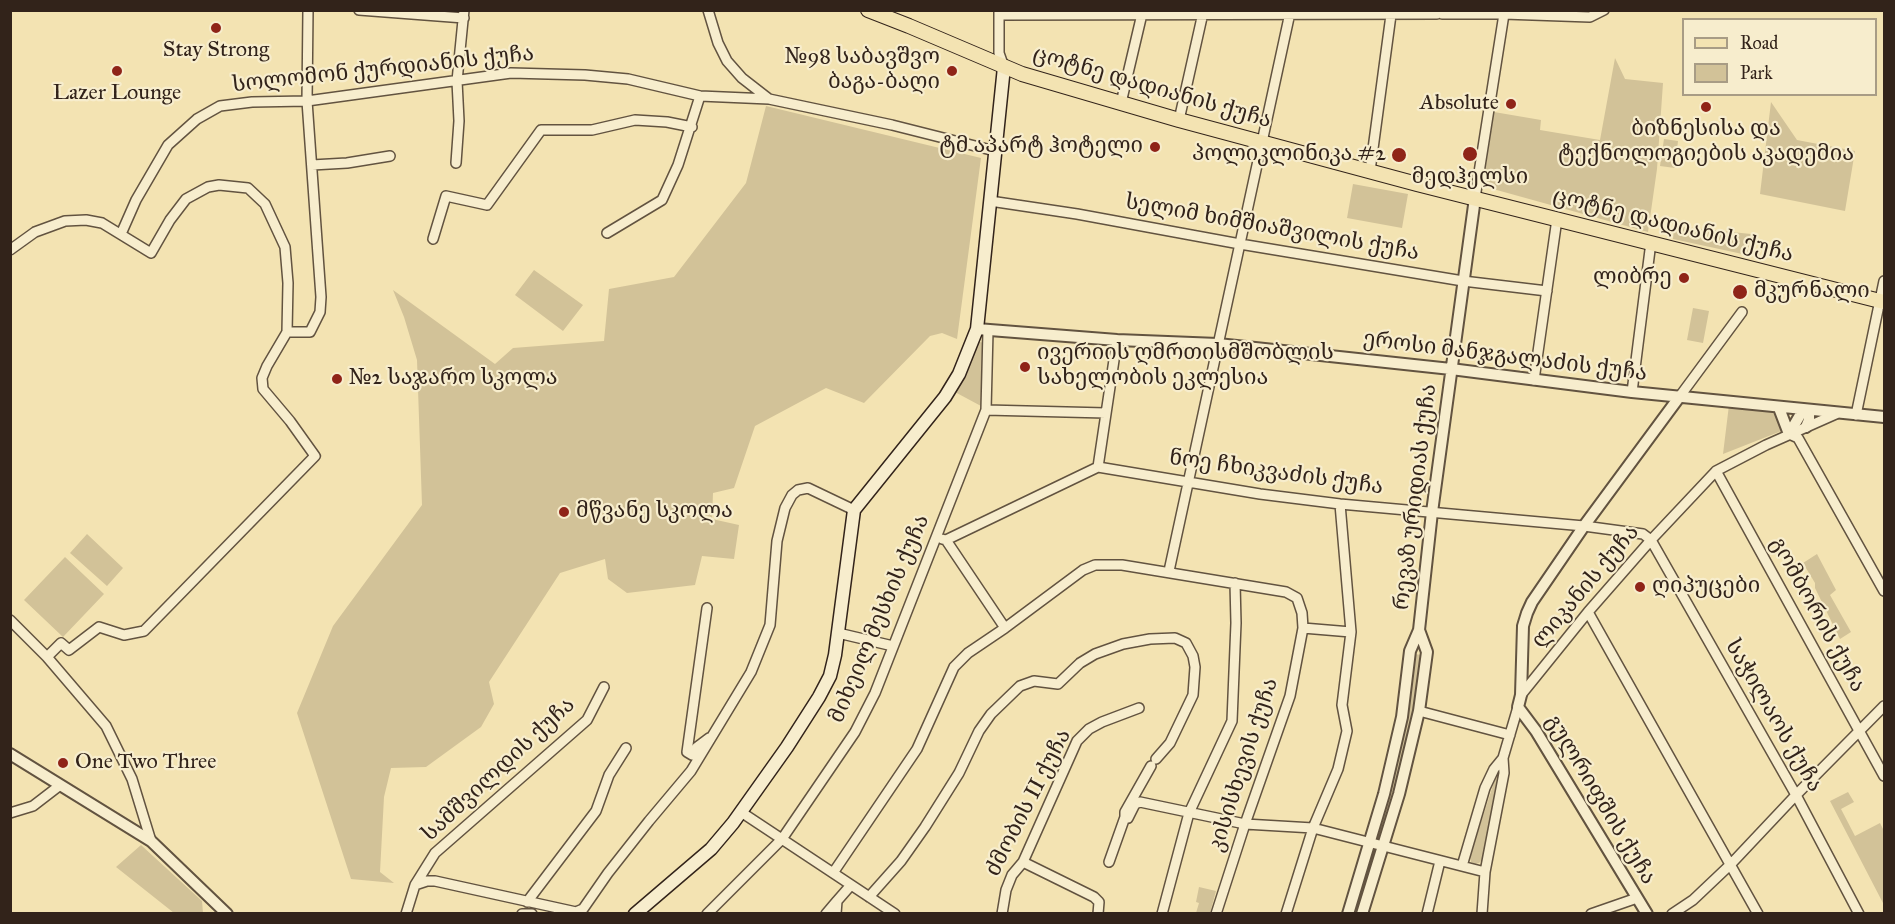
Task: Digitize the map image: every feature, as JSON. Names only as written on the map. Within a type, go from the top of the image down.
[{"type":"main road","name":"ცოტნე დადიანის ქუჩა","points":[[868,10],[1004,67],[1179,120],[1882,301]]},
{"type":"main road","points":[[635,914],[711,849],[741,812],[819,697],[833,667],[854,510],[945,397],[982,330],[990,201],[1004,67]]},
{"type":"street","points":[[287,332],[310,332],[320,312],[321,297],[307,101],[308,10]]},
{"type":"street","points":[[359,10],[464,14],[457,81],[459,121],[456,163]]},
{"type":"street","points":[[708,10],[718,43],[727,61],[742,78],[770,99]]},
{"type":"street","points":[[1004,67],[999,53],[999,13],[1504,14],[1590,17],[1605,10]]},
{"type":"street","points":[[1179,120],[1203,13]]},
{"type":"street","points":[[1169,572],[1290,13]]},
{"type":"street","points":[[1121,103],[1142,14]]},
{"type":"street","name":"რევაზ ურიდიას ქუჩა","points":[[1348,914],[1384,794],[1402,717],[1410,651],[1419,630],[1432,512],[1463,280],[1504,14]]},
{"type":"street","points":[[1370,171],[1391,15]]},
{"type":"street","name":"სოლომონ ქურდიანის ქუჩა","points":[[121,234],[136,200],[168,144],[197,119],[220,106],[252,102],[307,101],[511,73],[628,79],[700,96],[770,99],[892,125],[996,151]]},
{"type":"street","points":[[607,233],[662,200],[692,127],[700,96]]},
{"type":"street","points":[[433,239],[446,196],[487,205],[541,130],[592,130],[635,120],[667,122],[692,127]]},
{"type":"street","points":[[312,165],[347,164],[390,156]]},
{"type":"street","points":[[10,250],[35,232],[65,221],[86,220],[102,224],[152,253],[170,220],[186,199],[208,187],[219,185],[248,188],[265,204],[285,247],[288,283],[287,332],[267,366],[262,378],[263,388],[315,456],[144,631],[124,634],[99,627],[69,650],[61,643],[47,657]]},
{"type":"street","name":"სელიმ ხიმშიაშვილის ქუჩა","points":[[990,201],[1077,214],[1240,244],[1463,280],[1547,291]]},
{"type":"street","points":[[1534,380],[1557,219]]},
{"type":"street","points":[[1632,392],[1651,242]]},
{"type":"street","points":[[1856,415],[1882,301],[1884,281]]},
{"type":"street","points":[[1521,695],[1523,626],[1527,613],[1584,526],[1742,312]]},
{"type":"street","name":"ეროსი მანჯგალაძის ქუჩა","points":[[982,330],[1116,340],[1218,344],[1451,369],[1632,392],[1884,417]]},
{"type":"street","name":"მიხეილ მესხის ქუჩა","points":[[707,914],[782,839],[855,732],[874,693],[942,538],[986,410],[982,330]]},
{"type":"street","points":[[1005,628],[942,538],[1098,467],[1116,340]]},
{"type":"street","points":[[1779,408],[1790,434],[1798,438],[1884,591]]},
{"type":"street","points":[[986,410],[1106,414]]},
{"type":"street","points":[[1790,434],[1806,411]]},
{"type":"street","points":[[1806,411],[1809,420],[1806,427]]},
{"type":"street","name":"ლიკანის ქუჩა","points":[[1482,914],[1485,872],[1503,772],[1503,758],[1521,695],[1587,612],[1716,471],[1731,461],[1836,414]]},
{"type":"street","name":"ნოე ჩხიკვაძის ქუჩა","points":[[1098,467],[1260,494],[1340,504],[1584,526],[1638,533],[1651,540]]},
{"type":"street","name":"გომბორის ქუჩა","points":[[1716,471],[1884,776]]},
{"type":"street","points":[[415,885],[428,880],[435,881],[576,912],[583,909],[648,821],[691,771],[751,672],[770,625],[777,541],[785,508],[792,495],[798,490],[808,489],[854,510]]},
{"type":"street","points":[[1286,914],[1313,828],[1338,769],[1347,731],[1342,705],[1351,632],[1340,504]]},
{"type":"street","name":"საჭილაოს ქუჩა","points":[[1651,540],[1796,795],[1859,914]]},
{"type":"street","points":[[833,873],[917,749],[954,667],[968,653],[1083,570],[1095,565],[1122,565],[1286,592],[1297,598],[1303,628],[1351,632]]},
{"type":"street","points":[[1162,914],[1189,813],[1232,721],[1235,583]]},
{"type":"street","points":[[706,608],[687,752],[692,754],[715,732]]},
{"type":"street","points":[[1587,612],[1758,914]]},
{"type":"street","points":[[10,620],[47,657],[105,726],[132,779],[151,841]]},
{"type":"street","name":"კისისხევის ქუჩა","points":[[1216,914],[1290,696],[1303,628]]},
{"type":"street","name":"რევაზ ურიდიას ქუჩა","points":[[1362,914],[1399,794],[1419,711],[1426,652],[1419,630]]},
{"type":"street","points":[[838,633],[893,646]]},
{"type":"street","points":[[869,897],[901,861],[925,827],[959,773],[979,731],[990,714],[1020,686],[1034,681],[1058,684],[1080,663],[1095,654],[1123,644],[1150,639],[1175,638],[1186,643],[1193,656],[1195,668],[1193,695],[1170,743],[1154,762],[1125,812],[1125,818],[1109,862]]},
{"type":"street","points":[[1410,651],[1426,652]]},
{"type":"street","name":"სამშვილდის ქუჩა","points":[[406,914],[415,885],[435,853],[587,720],[604,687]]},
{"type":"street","points":[[1672,914],[1693,900],[1731,864],[1884,706]]},
{"type":"street","name":"გულრიფშის ქუჩა","points":[[1518,707],[1536,730],[1647,914]]},
{"type":"street","name":"ძმობის II ქუჩა","points":[[1002,914],[1006,890],[1012,875],[1023,862],[1077,741],[1089,729],[1102,722],[1139,708]]},
{"type":"street","points":[[1419,711],[1510,735]]},
{"type":"street","points":[[527,902],[596,811],[609,775],[626,748]]},
{"type":"street","points":[[10,754],[151,841],[215,908],[227,914]]},
{"type":"street","points":[[1462,866],[1485,788],[1494,769],[1503,758]]},
{"type":"street","points":[[10,813],[33,806],[59,786]]},
{"type":"street","points":[[1125,818],[1128,818],[1135,804],[1140,802],[1245,824],[1313,828],[1485,872]]},
{"type":"street","points":[[741,812],[895,914]]},
{"type":"street","points":[[1427,914],[1440,861]]},
{"type":"street","points":[[1023,862],[1094,897],[1099,902],[1098,914]]},
{"type":"street","points":[[826,914],[851,885]]},
{"type":"street","points":[[1591,914],[1637,898]]},
{"type":"street","points":[[836,914],[837,901]]},
{"type":"street","points":[[522,914],[532,914]]},
{"type":"green space","points":[[1615,58],[1625,79],[1663,83],[1657,169],[1648,232],[1486,187],[1483,184],[1494,112],[1541,120],[1540,130],[1600,140]]},
{"type":"green space","points":[[1771,102],[1797,140],[1855,151],[1845,211],[1760,194]]},
{"type":"green space","name":"მწვანე სკოლა","points":[[766,106],[981,158],[957,339],[942,333],[930,336],[864,403],[826,388],[755,426],[734,488],[713,493],[712,519],[739,525],[734,559],[702,556],[695,585],[627,593],[608,579],[605,559],[560,573],[489,682],[494,704],[481,727],[426,767],[391,768],[384,797],[380,872],[394,883],[351,879],[297,713],[333,626],[422,505],[417,360],[393,290],[495,364],[513,348],[604,341],[609,289],[674,277],[746,183]]},
{"type":"green space","points":[[1664,139],[1678,141],[1675,168],[1660,166]]},
{"type":"green space","points":[[1353,184],[1408,194],[1402,228],[1347,218]]},
{"type":"green space","points":[[1674,226],[1751,234],[1747,255],[1673,239]]},
{"type":"green space","points":[[534,270],[583,305],[563,331],[515,295]]},
{"type":"green space","points":[[1693,308],[1709,311],[1703,343],[1687,340]]},
{"type":"green space","points":[[975,341],[985,343],[981,406],[953,391]]},
{"type":"green space","points":[[1729,405],[1776,411],[1784,430],[1723,454]]},
{"type":"green space","points":[[87,534],[123,568],[107,586],[70,553]]},
{"type":"green space","points":[[1817,554],[1836,590],[1830,595],[1851,632],[1840,639],[1815,588],[1815,583],[1803,563]]},
{"type":"green space","points":[[65,557],[104,594],[63,637],[24,600]]},
{"type":"green space","points":[[1413,654],[1423,655],[1414,717],[1381,842],[1373,840]]},
{"type":"green space","points":[[1498,770],[1501,772],[1482,860],[1475,864],[1471,862],[1470,856]]},
{"type":"green space","points":[[1848,792],[1854,802],[1841,809],[1855,836],[1880,823],[1884,831],[1884,905],[1830,801]]},
{"type":"green space","points":[[141,845],[202,901],[203,913],[174,913],[116,867]]},
{"type":"green space","points":[[1199,887],[1216,891],[1210,913],[1196,913],[1199,903],[1196,902]]},
{"type":"place","name":"Stay Strong","points":[[216,28]]},
{"type":"place","name":"Lazer Lounge","points":[[117,71]]},
{"type":"place","name":"№98 საბავშვო ბაგა-ბაღი","points":[[952,71]]},
{"type":"place","name":"Absolute","points":[[1511,104]]},
{"type":"place","name":"ბიზნესისა და ტექნოლოგიების აკადემია","points":[[1706,107]]},
{"type":"place","name":"ტმ აპარტ ჰოტელი","points":[[1155,147]]},
{"type":"place","name":"მედჰელსი","points":[[1470,154]]},
{"type":"place","name":"პოლიკლინიკა #2","points":[[1399,155]]},
{"type":"place","name":"ლიბრე","points":[[1684,278]]},
{"type":"place","name":"მკურნალი","points":[[1740,292]]},
{"type":"place","name":"ივერიის ღმრთისმშობლის სახელობის ეკლესია","points":[[1025,367]]},
{"type":"place","name":"№2 საჯარო სკოლა","points":[[337,379]]},
{"type":"place","name":"მწვანე სკოლა","points":[[564,512]]},
{"type":"place","name":"ღიპუცები","points":[[1640,587]]},
{"type":"place","name":"One Two Three","points":[[63,763]]}]
